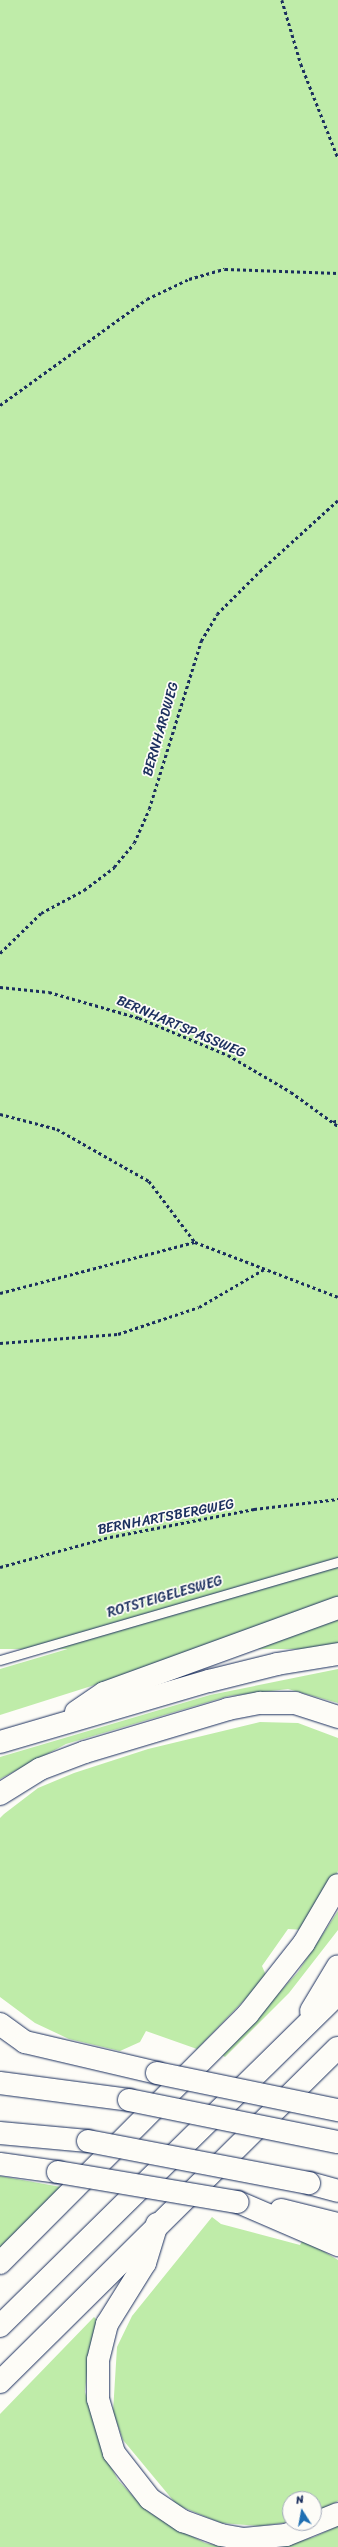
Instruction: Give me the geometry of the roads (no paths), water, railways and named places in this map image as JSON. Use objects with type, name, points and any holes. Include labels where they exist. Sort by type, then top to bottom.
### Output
[{"type":"highway","points":[[56,1725],[104,1693],[338,1608]]},
{"type":"highway","points":[[0,1742],[209,1681],[277,1664],[338,1654]]},
{"type":"highway","points":[[0,1794],[40,1769],[85,1752],[228,1709],[260,1703],[295,1703],[338,1716]]},
{"type":"highway","points":[[0,2263],[248,2014],[304,1943],[338,1885]]},
{"type":"highway","points":[[303,2027],[338,1966]]},
{"type":"highway","points":[[0,2326],[338,1994]]},
{"type":"highway","points":[[0,2024],[25,2042],[157,2073],[338,2110]]},
{"type":"highway","points":[[0,2382],[157,2224],[338,2048]]},
{"type":"highway","points":[[0,2083],[129,2100],[338,2142]]},
{"type":"highway","points":[[0,2133],[88,2141],[309,2183],[338,2191]]},
{"type":"highway","points":[[0,2164],[58,2172],[238,2202],[287,2218],[338,2245]]},
{"type":"highway","points":[[287,2218],[338,2224]]},
{"type":"highway","points":[[157,2224],[145,2263],[107,2324],[98,2360],[99,2405],[114,2453],[155,2502],[183,2521],[221,2535],[244,2538],[286,2535],[338,2514]]},
{"type":"lane","name":"ROTSTEIGELESWEG","points":[[0,1660],[338,1562]]}]
